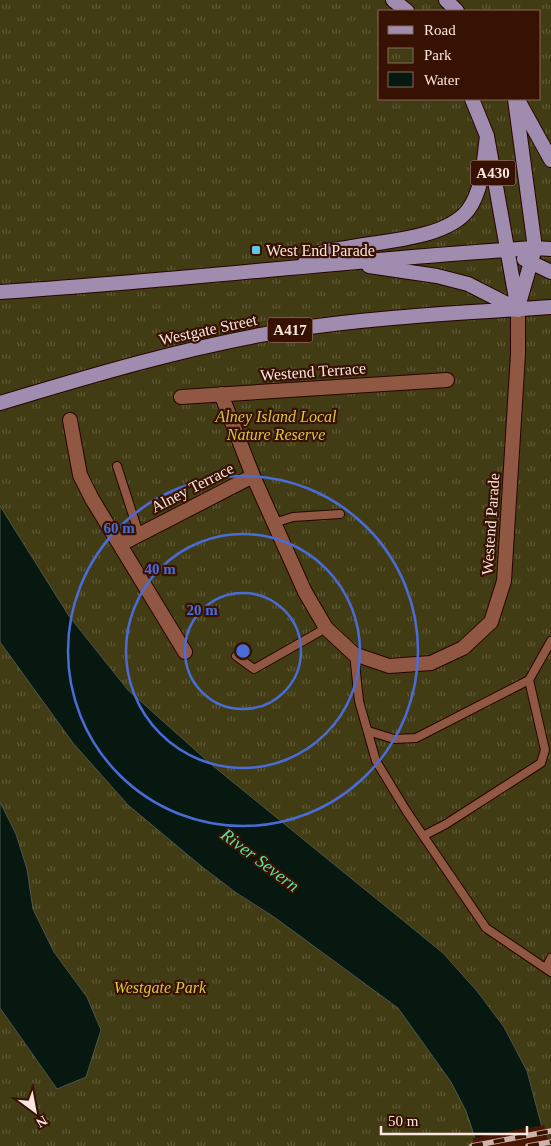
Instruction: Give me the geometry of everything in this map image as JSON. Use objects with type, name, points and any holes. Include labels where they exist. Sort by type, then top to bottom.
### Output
[{"type":"main road","points":[[393,0],[406,10]]},
{"type":"main road","points":[[446,0],[456,10]]},
{"type":"main road","name":"A430","points":[[472,100],[487,136],[506,250]]},
{"type":"main road","name":"A430","points":[[516,100],[535,248],[518,310]]},
{"type":"main road","name":"A430","points":[[517,100],[551,160]]},
{"type":"main road","points":[[301,265],[321,252],[384,240],[421,236],[458,218],[468,209],[477,191],[482,173],[487,136]]},
{"type":"main road","points":[[0,292],[160,281],[339,262],[535,248],[551,249]]},
{"type":"main road","points":[[506,250],[551,272]]},
{"type":"main road","points":[[506,250],[518,310]]},
{"type":"main road","points":[[339,262],[404,270],[468,284],[518,310]]},
{"type":"main road","name":"A417","points":[[518,310],[551,307]]},
{"type":"main road","name":"Westgate Street","points":[[0,403],[68,382],[166,356],[281,332],[403,317],[518,310]]},
{"type":"street","name":"Westend Parade","points":[[221,394],[253,476],[274,523],[306,592],[326,628],[354,654],[389,666],[431,663],[463,648],[491,622],[504,581],[517,363],[518,310]]},
{"type":"street","name":"Westend Terrace","points":[[181,397],[447,380]]},
{"type":"street","points":[[70,420],[80,475],[92,499],[186,652]]},
{"type":"street","name":"Alney Terrace","points":[[121,544],[253,476]]},
{"type":"lane","points":[[117,466],[139,534]]},
{"type":"lane","points":[[274,523],[293,517],[340,514]]},
{"type":"lane","points":[[236,656],[254,669],[326,628]]},
{"type":"lane","points":[[368,731],[394,739],[416,738],[528,680],[551,641]]},
{"type":"lane","points":[[354,654],[359,701],[376,761],[423,836],[486,928],[548,970],[551,958]]},
{"type":"lane","points":[[423,836],[446,824],[541,763],[545,750],[528,680]]},
{"type":"green space","name":"Alney Island Local Nature Reserve","points":[[0,0],[551,0],[551,1146],[547,1146],[527,1071],[504,1027],[477,991],[443,953],[212,765],[128,690],[69,616],[0,506]]},
{"type":"green space","name":"Westgate Park","points":[[0,575],[440,1006],[501,1146],[0,1146]]},
{"type":"water","name":"River Severn","points":[[0,506],[69,616],[128,690],[212,765],[443,953],[477,991],[504,1027],[527,1071],[547,1146],[475,1138],[466,1111],[451,1082],[398,1008],[201,866],[128,805],[73,743],[0,642]]},
{"type":"water","points":[[0,802],[16,834],[27,869],[33,909],[54,952],[87,997],[101,1030],[86,1077],[57,1089],[0,1008]]},
{"type":"pier","points":[[544,1125],[549,1146],[474,1146],[473,1138]]},
{"type":"railway","points":[[472,1146],[551,1131]]},
{"type":"railway","points":[[528,1146],[551,1142]]},
{"type":"place","name":"West End Parade","points":[[256,250]]}]
